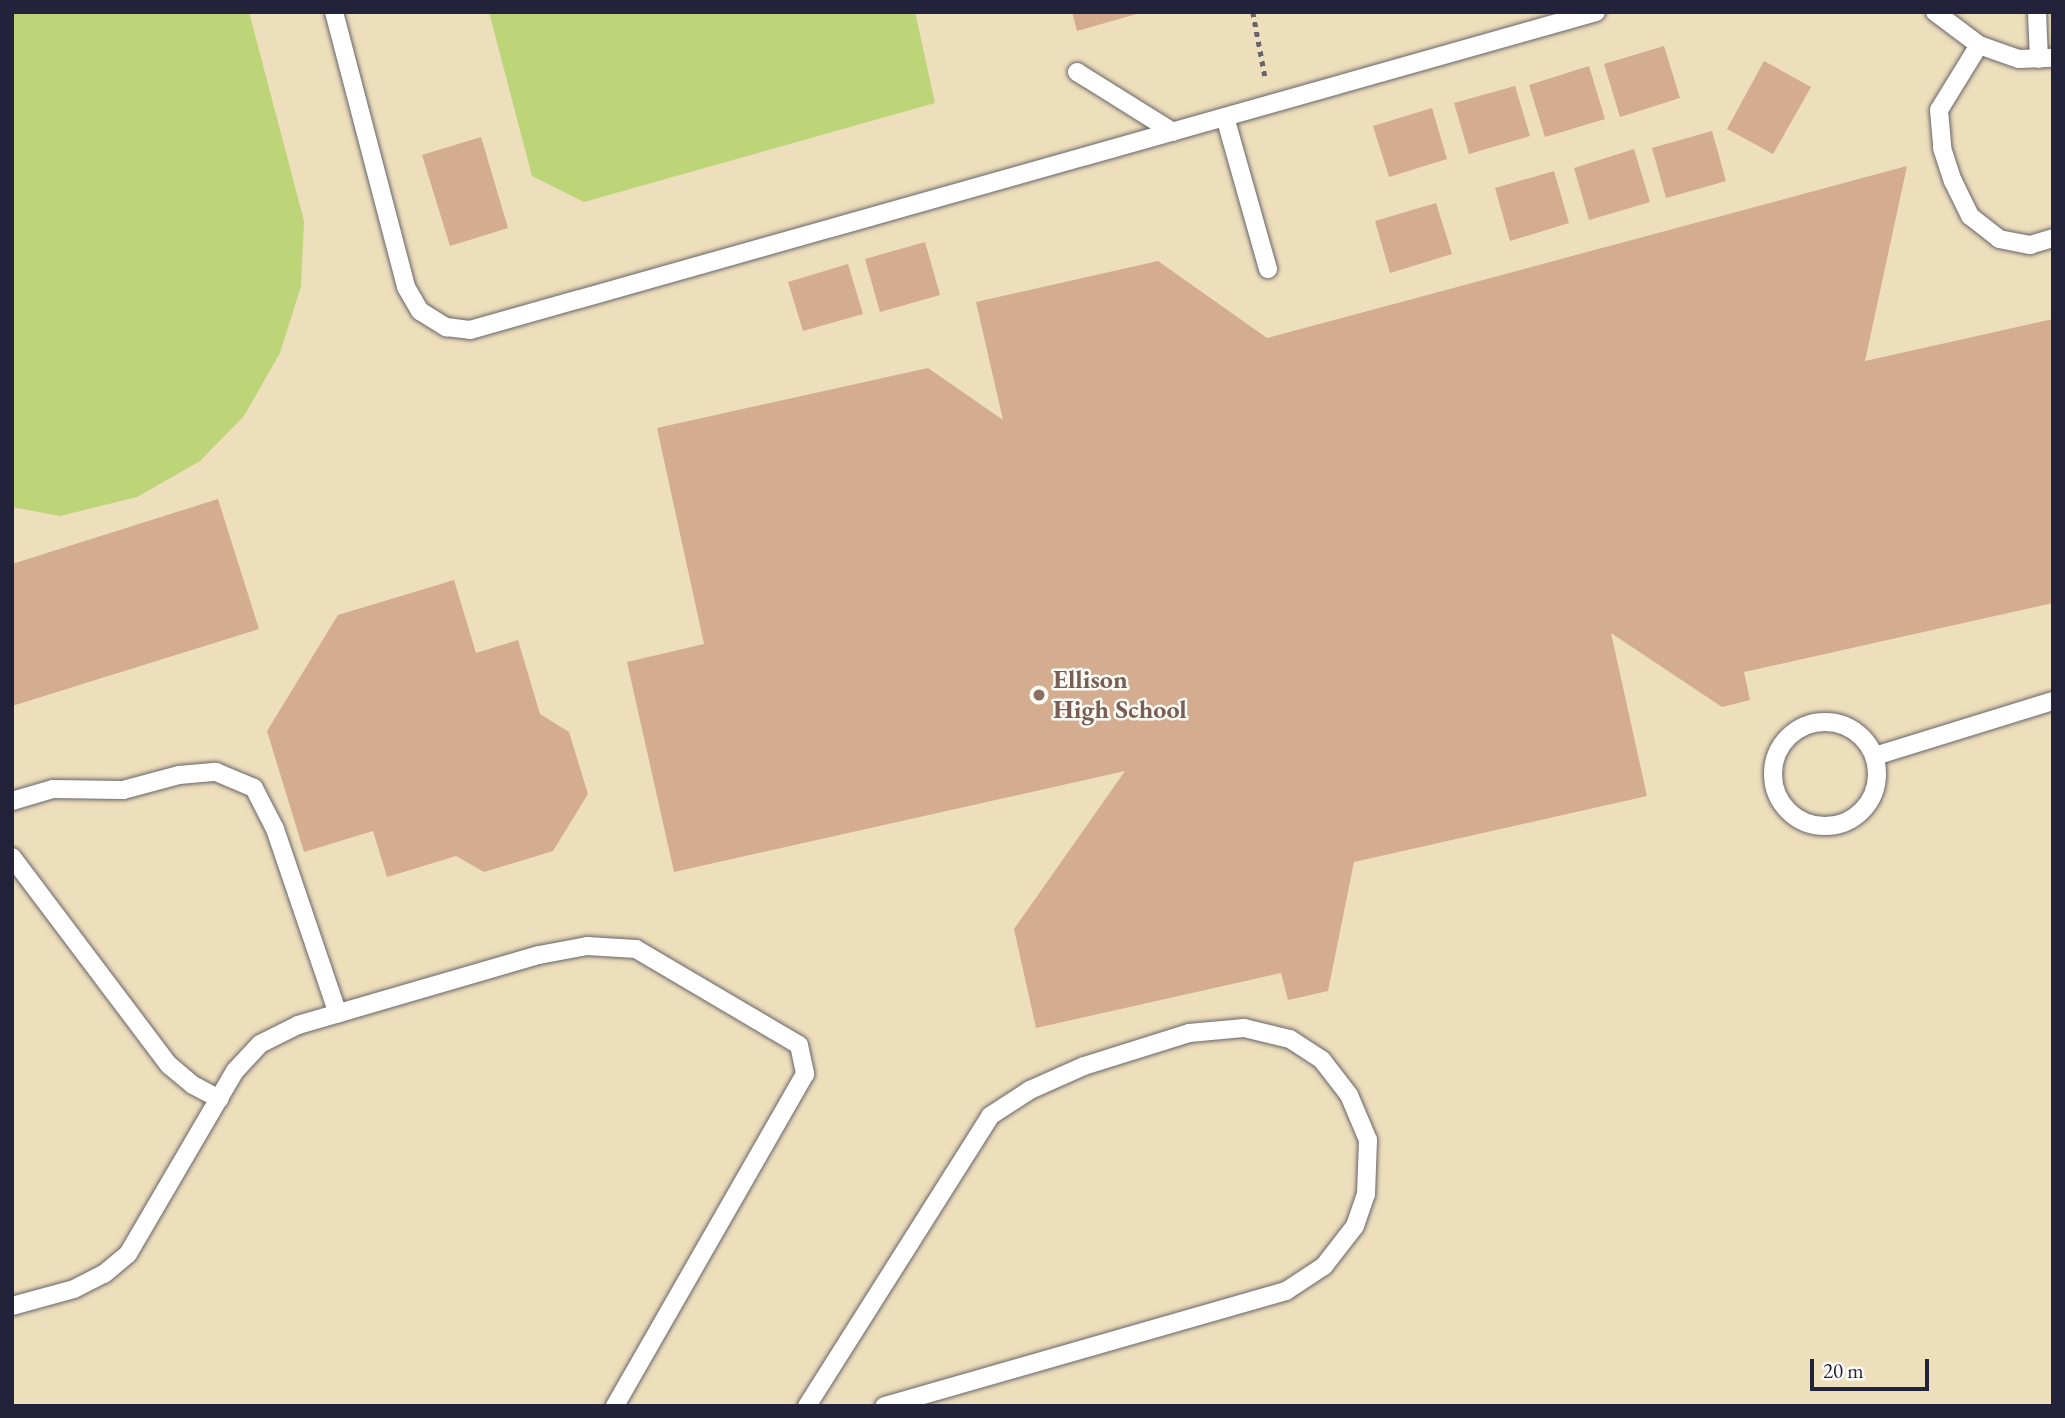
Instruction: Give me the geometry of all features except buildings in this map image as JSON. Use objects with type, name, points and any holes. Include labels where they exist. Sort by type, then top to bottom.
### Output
[{"type":"lane","points":[[334,12],[406,286],[420,311],[446,327],[470,330],[1596,12]]},
{"type":"lane","points":[[1935,12],[1979,46],[2019,59],[2046,58],[2037,12]]},
{"type":"lane","points":[[1979,46],[1939,110],[1942,148],[1953,181],[1970,216],[1999,239],[2030,245],[2053,239]]},
{"type":"lane","points":[[1077,72],[1173,132]]},
{"type":"lane","points":[[1225,117],[1268,269]]},
{"type":"lane","points":[[1875,756],[2053,701]]},
{"type":"lane","points":[[1824,722],[1851,728],[1875,756],[1878,777],[1872,799],[1858,816],[1838,825],[1815,826],[1795,817],[1780,803],[1773,783],[1774,762],[1782,743],[1798,729],[1824,722]]},
{"type":"lane","points":[[12,801],[53,789],[123,790],[179,775],[216,772],[254,788],[275,829],[338,1014]]},
{"type":"lane","points":[[12,857],[169,1065],[193,1085],[219,1099]]},
{"type":"lane","points":[[12,1306],[74,1289],[104,1274],[128,1254],[235,1071],[260,1044],[298,1025],[539,955],[587,946],[636,949],[799,1045],[806,1074],[615,1406]]},
{"type":"lane","points":[[810,1405],[990,1116],[1030,1090],[1084,1066],[1189,1033],[1244,1028],[1290,1039],[1322,1060],[1349,1095],[1368,1140],[1366,1194],[1355,1226],[1324,1266],[1286,1291],[884,1406]]},
{"type":"path","points":[[1253,12],[1270,105]]},
{"type":"green space","points":[[12,12],[249,12],[304,221],[301,286],[280,353],[244,416],[200,461],[137,497],[60,516],[12,507]]},
{"type":"green space","points":[[489,12],[915,12],[935,103],[584,202],[532,176]]},
{"type":"place","name":"Ellison High School","points":[[1039,695]]}]
